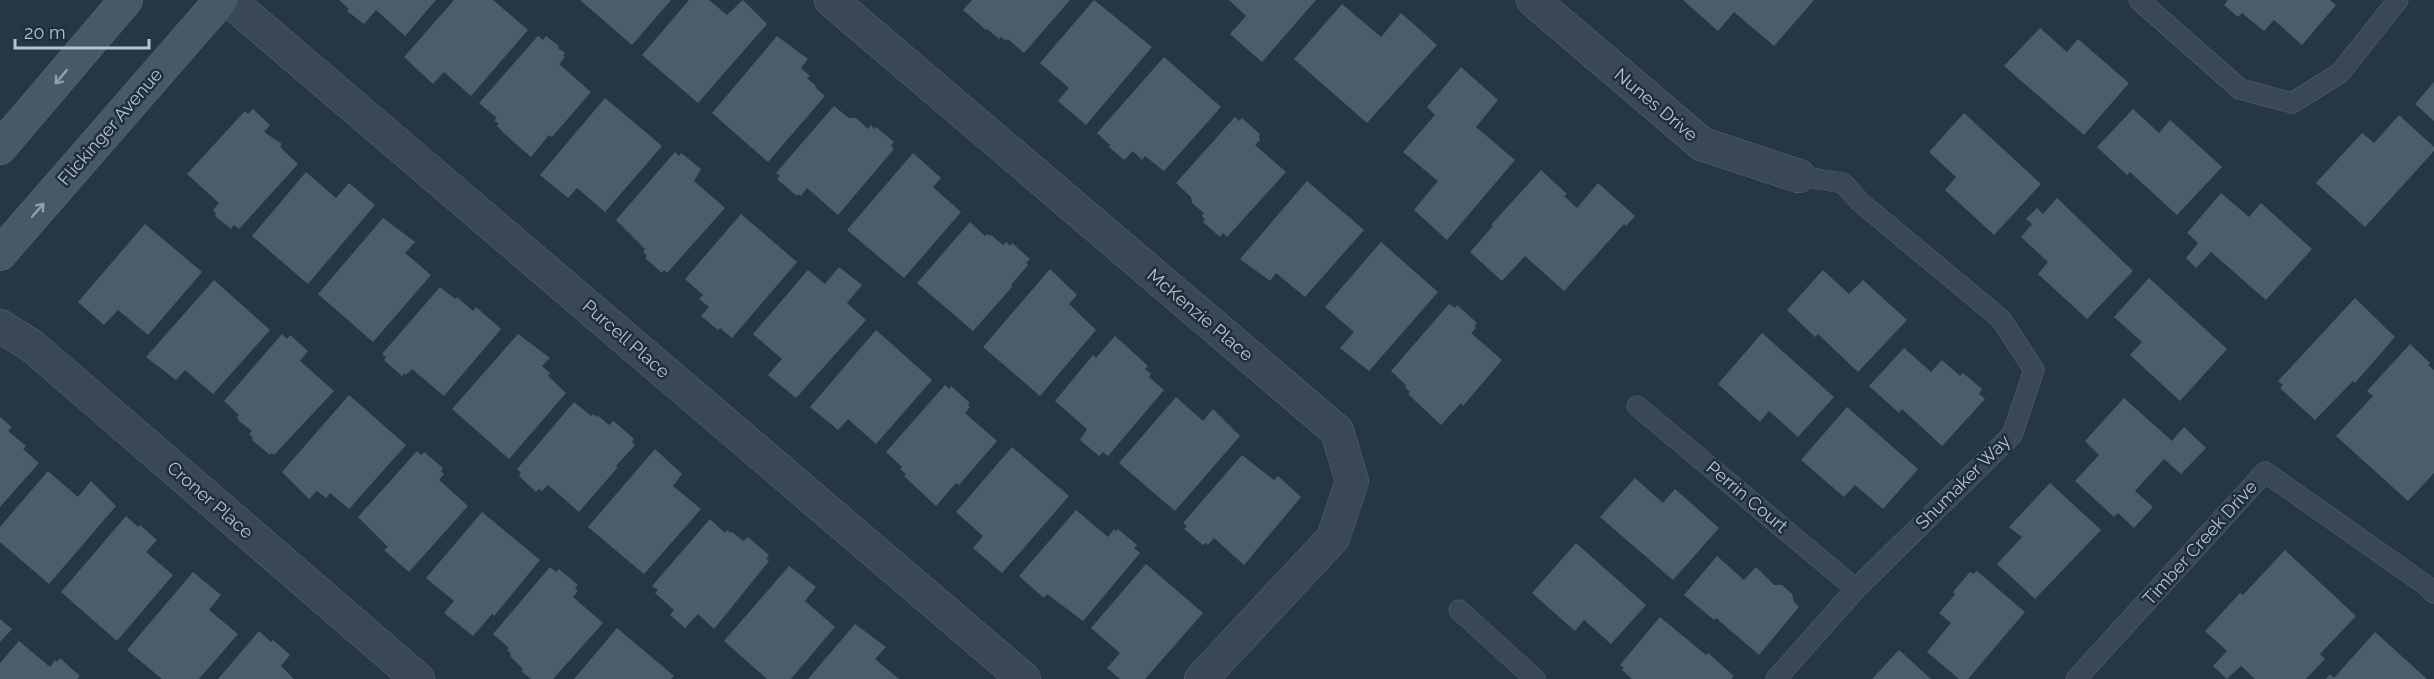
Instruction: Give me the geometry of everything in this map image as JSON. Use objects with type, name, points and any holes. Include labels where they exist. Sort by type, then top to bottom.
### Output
[{"type":"main road","points":[[0,148],[126,0]]},
{"type":"main road","name":"Flickinger Avenue","points":[[0,254],[221,0]]},
{"type":"street","name":"Purcell Place","points":[[229,0],[1024,679]]},
{"type":"street","name":"McKenzie Place","points":[[831,0],[1337,431],[1352,482],[1333,538],[1201,679]]},
{"type":"street","name":"Nunes Drive","points":[[1533,0],[1701,144],[1799,176]]},
{"type":"street","name":"Croner Place","points":[[0,326],[32,346],[418,679]]},
{"type":"lane","points":[[2139,0],[2240,89],[2292,103],[2340,73],[2398,0]]},
{"type":"lane","name":"Shumaker Way","points":[[1776,679],[1856,589],[2012,435],[2034,370],[2001,319],[1860,202],[1843,183],[1799,176]]},
{"type":"lane","name":"Perrin Court","points":[[1638,406],[1856,589]]},
{"type":"lane","name":"Timber Creek Drive","points":[[2076,679],[2265,472],[2432,585]]},
{"type":"lane","points":[[1459,610],[1535,679]]},
{"type":"building","points":[[339,0],[436,0],[405,36],[376,10],[364,24],[347,11],[349,9]]},
{"type":"building","points":[[454,0],[493,0],[528,30],[471,96],[444,72],[433,84],[404,57]]},
{"type":"building","points":[[580,0],[671,0],[632,45]]},
{"type":"building","points":[[689,0],[709,0],[727,15],[743,0],[767,24],[698,103],[642,55]]},
{"type":"building","points":[[972,0],[1070,0],[1024,53],[1008,39],[1006,41],[1001,37],[999,39],[986,30],[963,10]]},
{"type":"building","points":[[1094,0],[1152,47],[1086,125],[1058,101],[1069,88],[1040,63]]},
{"type":"building","points":[[1229,0],[1316,0],[1262,62],[1230,34],[1246,16]]},
{"type":"building","points":[[1683,0],[1814,0],[1774,46],[1734,12],[1718,31]]},
{"type":"building","points":[[2228,0],[2330,0],[2336,5],[2302,45],[2274,20],[2264,31],[2242,13],[2238,17],[2224,5]]},
{"type":"building","points":[[1342,4],[1381,37],[1401,13],[1437,45],[1367,123],[1294,59]]},
{"type":"building","points":[[2040,28],[2067,52],[2078,39],[2129,83],[2084,135],[2004,66]]},
{"type":"building","points":[[538,36],[543,40],[546,36],[559,46],[558,48],[565,53],[563,56],[565,57],[559,64],[591,92],[552,137],[549,135],[531,157],[497,126],[499,124],[494,120],[497,118],[479,103]]},
{"type":"building","points":[[777,36],[808,59],[801,68],[810,76],[807,78],[825,96],[768,162],[712,113]]},
{"type":"building","points":[[1164,57],[1221,107],[1164,171],[1145,156],[1142,160],[1133,151],[1124,160],[1097,133]]},
{"type":"building","points":[[1461,67],[1498,100],[1476,127],[1515,160],[1447,240],[1414,210],[1438,181],[1403,152],[1435,115],[1427,107]]},
{"type":"building","points":[[2434,82],[2434,121],[2415,104]]},
{"type":"building","points":[[605,98],[662,146],[605,212],[577,188],[568,198],[540,175]]},
{"type":"building","points":[[834,106],[849,118],[856,118],[868,129],[871,125],[874,129],[876,127],[894,142],[891,145],[894,149],[838,215],[807,188],[801,196],[798,194],[797,196],[777,179],[780,176],[776,173]]},
{"type":"building","points":[[253,109],[270,125],[264,132],[282,144],[280,146],[283,150],[298,164],[239,229],[234,225],[231,229],[215,216],[213,210],[219,203],[187,174],[245,111],[248,114]]},
{"type":"building","points":[[2133,109],[2159,133],[2170,120],[2222,167],[2177,215],[2130,172],[2127,175],[2097,147]]},
{"type":"building","points":[[1964,113],[2041,184],[1994,235],[1945,190],[1956,177],[1929,152]]},
{"type":"building","points":[[2399,115],[2434,147],[2434,151],[2365,227],[2316,183],[2362,133],[2374,143]]},
{"type":"building","points":[[1235,117],[1239,121],[1242,118],[1260,134],[1260,140],[1255,145],[1286,172],[1227,237],[1223,233],[1220,237],[1203,222],[1204,213],[1192,203],[1191,197],[1176,183]]},
{"type":"building","points":[[675,152],[679,156],[681,153],[701,169],[694,181],[725,208],[667,273],[664,270],[662,273],[645,258],[647,256],[643,252],[645,249],[616,220]]},
{"type":"building","points":[[913,153],[941,178],[933,187],[961,212],[904,278],[847,230]]},
{"type":"building","points":[[1541,170],[1567,194],[1564,196],[1577,208],[1598,183],[1635,216],[1626,226],[1624,224],[1564,291],[1525,256],[1502,281],[1470,252]]},
{"type":"building","points":[[306,172],[336,198],[349,183],[375,205],[308,284],[252,236]]},
{"type":"building","points":[[1307,181],[1364,230],[1305,297],[1276,273],[1270,281],[1240,259]]},
{"type":"building","points":[[2221,193],[2249,217],[2261,203],[2312,249],[2266,300],[2211,252],[2196,268],[2186,258],[2198,243],[2187,233]]},
{"type":"building","points":[[2057,198],[2133,271],[2087,319],[2038,274],[2048,262],[2021,237],[2032,224],[2026,219],[2037,208],[2043,214]]},
{"type":"building","points":[[741,214],[797,262],[732,338],[701,316],[709,307],[699,299],[703,295],[685,279]]},
{"type":"building","points":[[383,218],[415,242],[405,253],[431,275],[373,342],[318,294]]},
{"type":"building","points":[[970,222],[985,236],[991,235],[1003,245],[1007,242],[1010,246],[1012,243],[1030,259],[1026,263],[1028,265],[1011,285],[1012,287],[973,331],[917,283]]},
{"type":"building","points":[[145,224],[202,272],[148,335],[118,310],[104,325],[78,302]]},
{"type":"building","points":[[1381,242],[1438,292],[1369,371],[1340,348],[1354,332],[1325,307]]},
{"type":"building","points":[[839,267],[862,285],[847,303],[866,320],[796,398],[768,375],[782,359],[753,334],[808,270],[825,284]]},
{"type":"building","points":[[1050,269],[1077,295],[1069,304],[1096,330],[1040,396],[983,347]]},
{"type":"building","points":[[1823,270],[1849,294],[1863,280],[1907,320],[1858,372],[1818,334],[1815,337],[1787,310]]},
{"type":"building","points":[[2149,278],[2227,349],[2180,401],[2130,355],[2142,342],[2114,317]]},
{"type":"building","points":[[214,280],[270,330],[213,394],[185,370],[176,380],[146,357]]},
{"type":"building","points":[[440,287],[455,299],[457,297],[473,311],[476,307],[501,329],[444,396],[412,369],[402,376],[384,360],[386,357],[382,354]]},
{"type":"building","points":[[2355,298],[2395,337],[2355,383],[2353,381],[2315,420],[2280,388],[2283,385],[2278,381]]},
{"type":"building","points":[[1449,304],[1455,308],[1457,305],[1477,323],[1471,333],[1502,360],[1463,406],[1461,403],[1441,425],[1408,394],[1410,392],[1405,387],[1406,385],[1391,371]]},
{"type":"building","points":[[876,330],[932,380],[876,444],[848,419],[838,430],[810,407]]},
{"type":"building","points":[[1762,333],[1834,397],[1798,437],[1769,411],[1760,422],[1718,384]]},
{"type":"building","points":[[282,334],[287,339],[290,335],[308,351],[300,361],[334,391],[274,455],[271,453],[270,455],[252,440],[249,434],[252,431],[239,421],[237,417],[239,415],[224,401]]},
{"type":"building","points":[[518,334],[550,358],[542,366],[550,373],[548,376],[566,393],[509,459],[452,409]]},
{"type":"building","points":[[1115,336],[1148,366],[1145,369],[1151,374],[1149,377],[1164,390],[1108,456],[1103,452],[1099,456],[1080,440],[1087,429],[1055,401],[1093,355],[1096,358]]},
{"type":"building","points":[[2410,344],[2430,363],[2428,365],[2434,370],[2434,473],[2408,501],[2336,436],[2373,396],[2367,391]]},
{"type":"building","points":[[1904,348],[1931,372],[1942,360],[1960,376],[1963,373],[1982,389],[1979,394],[1985,399],[1942,446],[1902,409],[1899,413],[1869,386]]},
{"type":"building","points":[[945,385],[949,389],[951,386],[970,403],[965,413],[997,441],[959,485],[956,483],[936,506],[904,476],[906,474],[900,469],[902,467],[886,452]]},
{"type":"building","points":[[349,395],[406,445],[349,509],[330,493],[326,498],[317,491],[309,499],[282,472]]},
{"type":"building","points":[[1176,397],[1203,421],[1213,409],[1240,436],[1175,511],[1119,463]]},
{"type":"building","points":[[2124,398],[2172,441],[2184,427],[2206,448],[2181,474],[2164,459],[2135,491],[2153,507],[2134,528],[2118,513],[2114,517],[2075,481],[2099,455],[2085,441]]},
{"type":"building","points":[[574,402],[591,416],[593,414],[596,417],[597,415],[609,425],[613,421],[616,423],[634,439],[632,442],[635,445],[579,512],[548,485],[542,491],[539,489],[536,492],[519,476],[521,473],[517,469]]},
{"type":"building","points":[[1847,407],[1918,469],[1883,509],[1855,485],[1844,497],[1801,460]]},
{"type":"building","points":[[0,417],[12,427],[8,431],[26,446],[23,449],[39,463],[0,507]]},
{"type":"building","points":[[1012,447],[1069,496],[1002,573],[973,548],[983,536],[956,512]]},
{"type":"building","points":[[655,449],[682,474],[673,486],[701,509],[644,574],[588,527]]},
{"type":"building","points":[[417,451],[421,455],[424,452],[443,468],[441,471],[444,474],[439,480],[468,506],[409,572],[384,550],[388,547],[358,517]]},
{"type":"building","points":[[1242,455],[1274,480],[1278,476],[1301,497],[1244,565],[1214,538],[1208,545],[1206,543],[1203,545],[1184,529],[1187,526],[1183,523]]},
{"type":"building","points":[[48,471],[78,497],[91,481],[116,506],[49,584],[0,542],[0,527]]},
{"type":"building","points":[[1635,478],[1663,503],[1675,489],[1719,528],[1673,580],[1600,517]]},
{"type":"building","points":[[2050,483],[2101,530],[2035,599],[1997,564],[2022,537],[2009,527]]},
{"type":"building","points":[[1076,510],[1108,537],[1114,529],[1116,531],[1118,529],[1137,545],[1134,548],[1140,553],[1083,621],[1047,594],[1044,598],[1019,576]]},
{"type":"building","points":[[482,512],[540,560],[494,616],[492,614],[473,636],[444,613],[454,601],[426,578]]},
{"type":"building","points":[[126,516],[157,540],[146,552],[173,575],[117,641],[61,592]]},
{"type":"building","points":[[710,519],[725,533],[727,530],[732,532],[743,541],[748,537],[769,555],[766,559],[769,561],[714,629],[698,614],[685,628],[670,615],[674,610],[655,593],[658,590],[652,586]]},
{"type":"building","points":[[1576,543],[1646,605],[1611,644],[1584,620],[1575,631],[1532,593]]},
{"type":"building","points":[[2285,550],[2356,616],[2320,654],[2325,659],[2306,679],[2255,679],[2241,666],[2227,679],[2213,666],[2227,651],[2205,631],[2240,593],[2243,595]]},
{"type":"building","points":[[1717,556],[1744,580],[1756,567],[1774,585],[1782,585],[1792,594],[1794,602],[1799,607],[1759,655],[1716,618],[1714,620],[1684,595]]},
{"type":"building","points":[[1146,564],[1203,613],[1145,679],[1120,679],[1107,668],[1120,653],[1091,628]]},
{"type":"building","points":[[789,566],[816,587],[805,601],[835,627],[791,679],[767,679],[724,641]]},
{"type":"building","points":[[550,567],[556,572],[559,569],[578,585],[575,588],[578,591],[573,597],[603,623],[553,679],[531,679],[521,671],[523,669],[510,656],[507,650],[509,648],[493,634]]},
{"type":"building","points":[[1977,571],[2025,612],[1968,679],[1959,679],[1927,652],[1951,623],[1939,613],[1970,572],[1973,574]]},
{"type":"building","points":[[193,572],[221,595],[209,610],[238,634],[199,679],[162,679],[127,650]]},
{"type":"building","points":[[1660,617],[1734,676],[1731,679],[1632,679],[1620,665]]},
{"type":"building","points":[[0,619],[12,629],[0,642]]},
{"type":"building","points":[[855,624],[886,647],[875,659],[899,679],[808,679]]},
{"type":"building","points":[[617,628],[674,676],[671,679],[574,679]]},
{"type":"building","points":[[259,631],[290,655],[281,666],[294,679],[218,679]]},
{"type":"building","points":[[2375,632],[2427,679],[2326,679],[2330,674],[2334,678]]},
{"type":"building","points":[[19,641],[50,667],[55,660],[57,662],[60,658],[80,676],[77,679],[0,679],[0,663]]},
{"type":"building","points":[[1899,650],[1931,679],[1872,679]]}]
